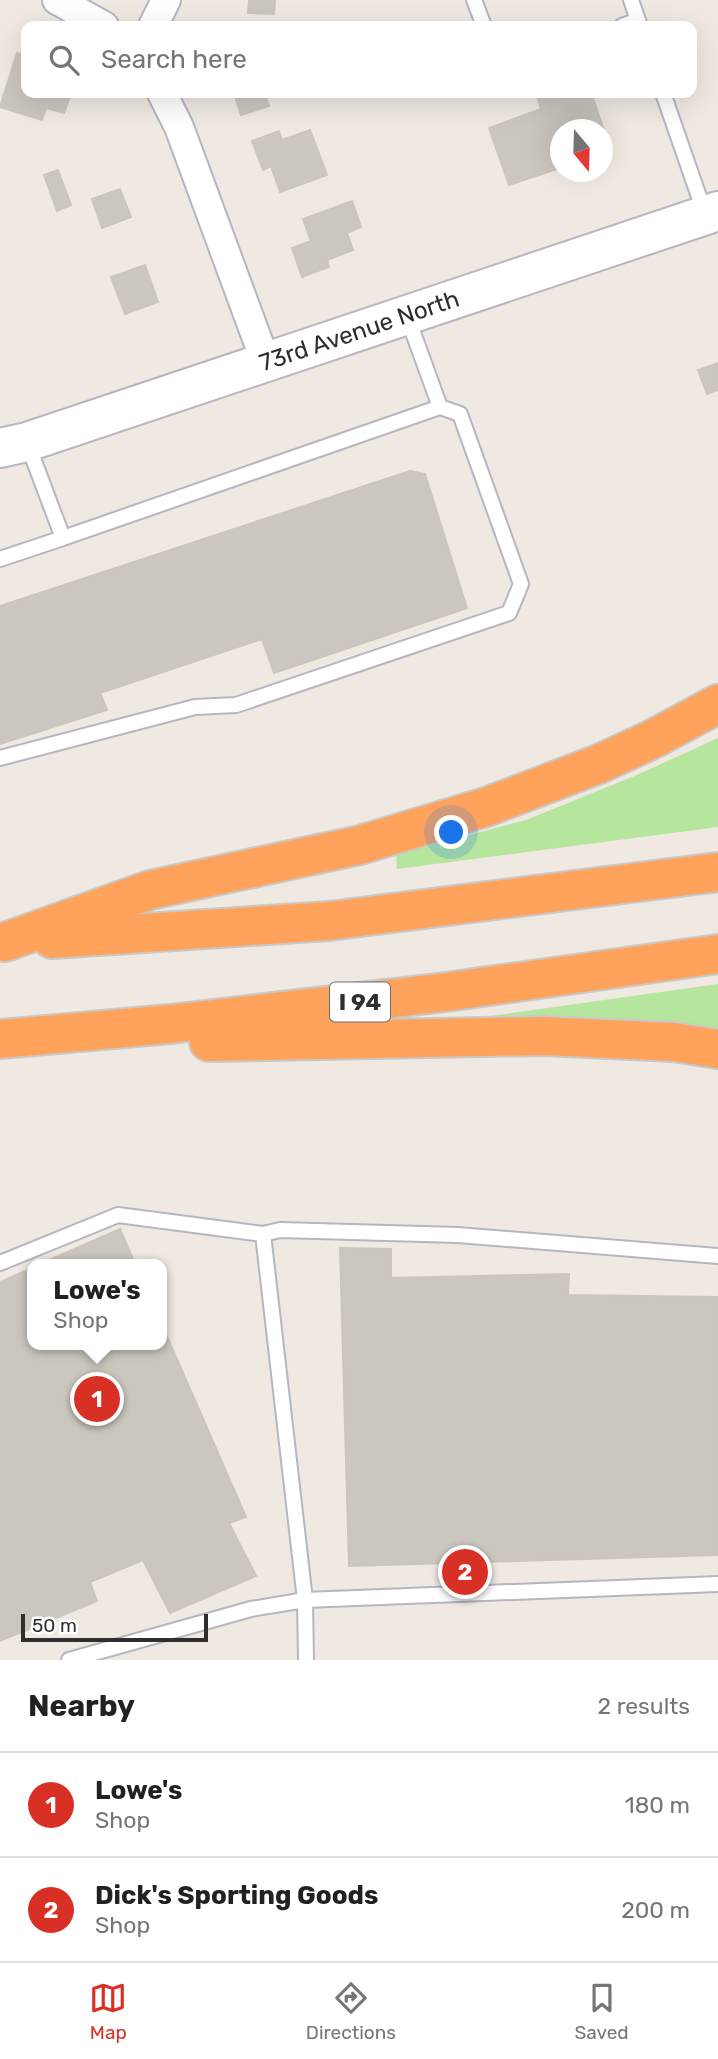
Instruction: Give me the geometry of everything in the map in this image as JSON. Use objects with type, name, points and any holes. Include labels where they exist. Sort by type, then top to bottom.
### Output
[{"type":"highway","points":[[3,942],[150,890],[360,845],[486,807],[598,764],[653,739],[718,704]]},
{"type":"highway","points":[[3,942],[329,921],[718,872]]},
{"type":"highway","name":"I 94","points":[[0,1039],[170,1024],[446,992],[718,954]]},
{"type":"highway","points":[[0,1046],[493,1035],[674,1042],[718,1049]]},
{"type":"street","points":[[57,0],[95,21]]},
{"type":"street","points":[[156,21],[166,0]]},
{"type":"street","points":[[164,98],[179,127],[266,363]]},
{"type":"street","name":"73rd Avenue North","points":[[13,445],[712,213]]},
{"type":"lane","points":[[474,0],[482,21]]},
{"type":"lane","points":[[631,0],[638,21]]},
{"type":"lane","points":[[665,98],[712,213]]},
{"type":"lane","points":[[407,315],[440,407]]},
{"type":"lane","points":[[0,559],[440,407],[460,414],[522,584],[509,613],[236,705],[195,707],[0,758]]},
{"type":"lane","points":[[13,445],[63,538]]},
{"type":"lane","points":[[0,1263],[118,1215],[264,1234],[280,1230],[458,1235],[718,1256]]},
{"type":"lane","points":[[264,1234],[305,1600],[306,1660]]},
{"type":"lane","points":[[69,1660],[251,1609],[305,1600],[718,1584]]},
{"type":"green space","points":[[718,738],[718,827],[397,869],[396,854],[526,820],[637,775]]},
{"type":"green space","points":[[718,984],[718,1041],[491,1027],[490,1016]]},
{"type":"building","points":[[249,0],[275,0],[274,14],[248,13]]},
{"type":"building","points":[[17,53],[21,54],[21,98],[69,98],[64,113],[46,108],[42,120],[0,107]]},
{"type":"building","points":[[236,98],[266,98],[269,106],[241,115]]},
{"type":"building","points":[[538,98],[593,98],[600,119],[550,119],[550,171],[509,185],[489,128],[541,109]]},
{"type":"building","points":[[310,130],[327,175],[280,192],[271,166],[263,170],[252,141],[279,131],[282,140]]},
{"type":"building","points":[[58,170],[71,205],[57,211],[44,175]]},
{"type":"building","points":[[120,189],[131,217],[102,228],[92,199]]},
{"type":"building","points":[[352,201],[361,227],[347,233],[353,250],[327,260],[329,267],[302,277],[292,248],[311,241],[303,219]]},
{"type":"building","points":[[145,265],[158,302],[125,314],[111,277]]},
{"type":"building","points":[[718,363],[718,390],[707,394],[698,370]]},
{"type":"building","points":[[410,471],[425,474],[467,608],[274,673],[262,639],[100,693],[107,710],[0,744],[0,606]]},
{"type":"building","points":[[120,1229],[133,1259],[51,1259]]},
{"type":"building","points":[[340,1248],[391,1249],[391,1278],[569,1274],[568,1295],[718,1297],[718,1555],[349,1566]]},
{"type":"building","points":[[27,1270],[27,1350],[167,1350],[167,1336],[246,1517],[229,1523],[256,1576],[170,1613],[143,1560],[90,1582],[97,1601],[0,1641],[0,1282]]},
{"type":"place","name":"Lowe's","points":[[97,1399]]},
{"type":"place","name":"Dick's Sporting Goods","points":[[465,1572]]}]
